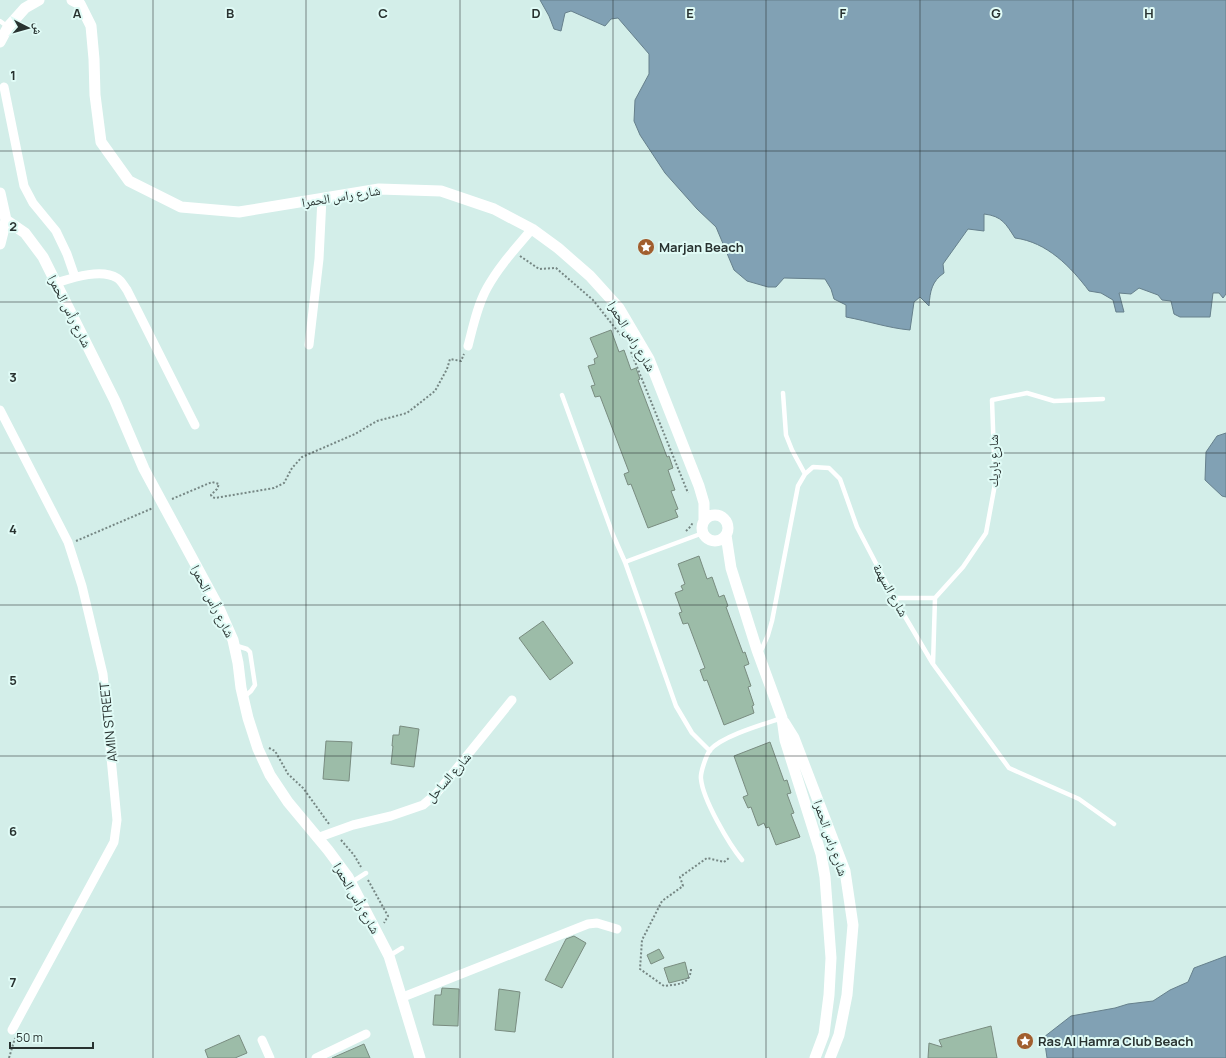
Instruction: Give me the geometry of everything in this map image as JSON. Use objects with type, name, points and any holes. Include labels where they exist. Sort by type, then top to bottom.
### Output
[{"type":"street","points":[[0,42],[4,24],[25,8],[39,0]]},
{"type":"street","name":"شارع راس الحمرا","points":[[72,0],[80,4],[91,26],[95,95],[101,142],[129,181],[181,207],[239,212],[379,189],[441,191],[494,210],[532,229],[558,248],[590,276],[619,308],[650,359],[699,486],[704,503],[699,520]]},
{"type":"street","points":[[4,87],[24,186],[33,203],[56,231],[68,254],[75,277]]},
{"type":"street","points":[[0,193],[6,220],[0,244]]},
{"type":"street","points":[[308,345],[319,259],[322,198]]},
{"type":"street","name":"شارع رأس الحمرا","points":[[6,220],[25,233],[43,258],[116,401],[144,469],[218,606],[234,645],[243,697],[258,749],[270,775],[288,802],[328,850],[350,883],[390,956],[420,1058]]},
{"type":"street","points":[[468,346],[480,305],[487,288],[513,251],[532,229]]},
{"type":"street","points":[[56,283],[88,274],[102,274],[116,278],[127,290],[196,425]]},
{"type":"street","name":"AMIN STREET","points":[[0,410],[68,542],[82,586],[103,674],[117,820],[114,842],[12,1030]]},
{"type":"street","name":"شارع راس الحمرا","points":[[699,486],[720,515]]},
{"type":"street","points":[[711,515],[720,515],[727,522],[728,526],[726,535],[713,541],[705,537],[702,524],[699,520],[711,515]]},
{"type":"street","name":"شارع راس الحمرا","points":[[726,535],[731,568],[758,652],[782,718],[794,738],[845,871],[853,925],[848,995],[839,1035],[830,1058]]},
{"type":"street","name":"شارع راس الحمرا","points":[[713,541],[721,549],[731,568]]},
{"type":"street","name":"شارع الساحل","points":[[317,838],[353,825],[391,816],[423,805],[430,800],[512,700]]},
{"type":"street","name":"شارع راس الحمرا","points":[[782,718],[785,740],[821,854],[826,877],[831,958],[830,988],[824,1034],[815,1058]]},
{"type":"street","points":[[403,997],[588,924],[597,924],[617,929]]},
{"type":"street","points":[[316,1058],[366,1034]]},
{"type":"street","points":[[262,1040],[270,1058]]},
{"type":"lane","points":[[758,652],[767,637],[772,621],[798,486],[805,474],[786,435],[783,393]]},
{"type":"lane","name":"شارع باريك","points":[[935,598],[963,567],[986,533],[995,484],[992,400],[1027,393],[1054,401],[1103,399]]},
{"type":"lane","points":[[562,395],[613,535],[625,562],[676,706],[692,733],[710,751]]},
{"type":"lane","name":"شارع السهمة","points":[[805,474],[813,467],[829,468],[840,479],[857,527],[894,598],[932,664],[1009,768],[1079,799],[1114,824]]},
{"type":"lane","points":[[625,562],[703,533]]},
{"type":"lane","points":[[894,598],[935,598],[932,664]]},
{"type":"lane","points":[[742,860],[731,845],[711,807],[703,790],[700,777],[704,763],[710,751],[721,743],[741,732],[782,718]]},
{"type":"lane","points":[[350,883],[365,873]]},
{"type":"lane","points":[[390,956],[402,948]]},
{"type":"path","points":[[513,251],[539,269],[556,268],[593,300],[624,340]]},
{"type":"path","points":[[628,345],[691,499]]},
{"type":"path","points":[[77,548],[75,541],[212,482],[219,484],[217,489],[211,495],[215,498],[274,488],[284,483],[292,468],[302,458],[355,434],[377,421],[407,413],[422,403],[436,391],[447,369],[450,359],[461,360],[468,346]]},
{"type":"path","points":[[687,539],[685,532],[699,520]]},
{"type":"path","points":[[265,745],[274,751],[288,774],[303,788],[334,832],[354,855],[365,873],[388,916],[378,934]]},
{"type":"path","points":[[691,969],[690,977],[686,981],[664,986],[640,969],[642,940],[662,901],[683,886],[680,877],[707,858],[724,862],[734,853]]},
{"type":"water","points":[[540,0],[1226,0],[1226,294],[1223,298],[1219,293],[1213,293],[1210,317],[1180,317],[1174,314],[1171,301],[1162,300],[1158,295],[1139,288],[1131,294],[1119,293],[1124,312],[1116,312],[1113,300],[1101,293],[1089,291],[1066,265],[1048,250],[1027,240],[1015,238],[1003,222],[995,217],[984,214],[984,231],[968,229],[943,264],[944,273],[937,279],[932,287],[929,306],[920,297],[914,302],[910,330],[894,328],[846,317],[846,305],[834,299],[831,289],[825,279],[784,278],[776,287],[768,287],[747,281],[734,270],[716,227],[697,209],[665,173],[640,135],[634,121],[635,100],[649,74],[649,54],[618,18],[611,19],[605,26],[571,11],[565,13],[561,31],[554,29]]},
{"type":"water","points":[[1226,433],[1226,497],[1222,496],[1205,480],[1206,452],[1217,436]]},
{"type":"water","points":[[1226,956],[1226,1058],[1047,1058],[1044,1037],[1071,1016],[1115,1008],[1128,1004],[1153,1001],[1170,990],[1188,982],[1194,968]]},
{"type":"building","points":[[611,330],[619,352],[624,350],[631,370],[636,368],[640,379],[638,380],[667,457],[669,456],[673,468],[668,470],[675,490],[671,491],[678,509],[675,510],[678,517],[648,528],[631,484],[628,485],[624,474],[629,472],[600,396],[595,397],[591,386],[595,385],[588,366],[595,364],[594,359],[598,357],[590,338]]},
{"type":"building","points":[[699,556],[707,579],[712,577],[719,597],[724,595],[728,606],[726,607],[743,653],[745,652],[749,664],[744,666],[751,686],[748,687],[754,705],[752,706],[754,713],[724,725],[707,680],[704,681],[700,670],[705,668],[688,623],[683,624],[679,613],[682,612],[675,593],[683,590],[681,586],[685,584],[678,564]]},
{"type":"building","points":[[543,621],[573,663],[550,680],[519,638]]},
{"type":"building","points":[[400,726],[419,729],[414,767],[391,764],[393,735],[399,735]]},
{"type":"building","points":[[326,741],[352,742],[349,781],[323,779]]},
{"type":"building","points":[[770,742],[784,781],[787,780],[791,793],[787,794],[794,813],[791,814],[800,837],[776,845],[769,827],[766,828],[764,823],[758,826],[751,807],[748,808],[743,797],[748,795],[734,756]]},
{"type":"building","points":[[574,936],[586,943],[562,988],[545,980],[566,939]]},
{"type":"building","points":[[659,949],[664,958],[651,964],[647,955]]},
{"type":"building","points":[[685,962],[689,978],[669,983],[664,968]]},
{"type":"building","points":[[442,988],[459,989],[458,1026],[433,1025],[435,995],[441,995]]},
{"type":"building","points":[[499,989],[520,992],[515,1032],[495,1030]]},
{"type":"building","points":[[991,1026],[997,1058],[928,1058],[929,1043],[942,1047],[939,1040]]},
{"type":"building","points":[[239,1035],[247,1053],[235,1058],[208,1058],[205,1050]]},
{"type":"building","points":[[364,1044],[370,1058],[332,1058]]},
{"type":"place","name":"Marjan Beach","points":[[646,247]]},
{"type":"place","name":"Ras Al Hamra Club Beach","points":[[1025,1041]]}]
